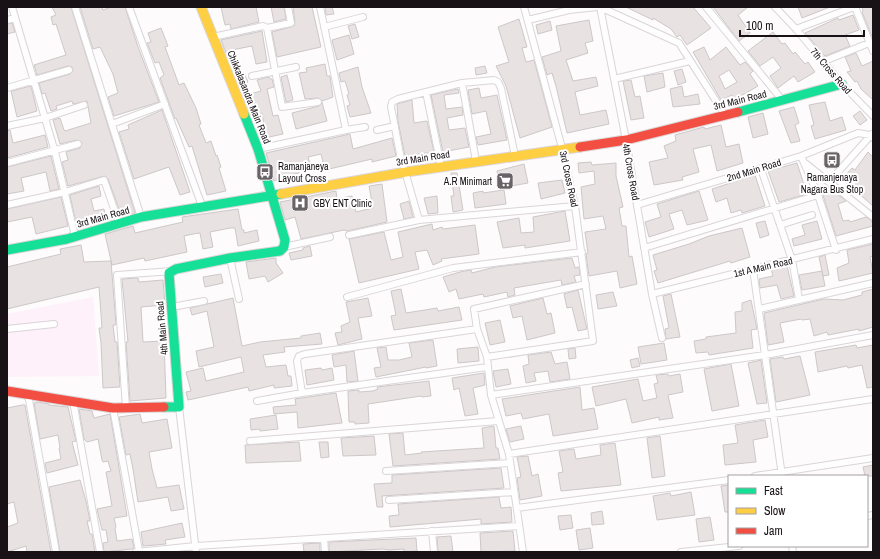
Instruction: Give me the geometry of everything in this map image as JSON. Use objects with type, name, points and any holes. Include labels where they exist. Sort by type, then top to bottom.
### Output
[{"type":"street","points":[[12,7],[55,152],[75,236]]},
{"type":"street","points":[[75,7],[141,217]]},
{"type":"street","points":[[129,7],[202,206]]},
{"type":"street","name":"Chikkalasandra Main Road","points":[[201,7],[258,149],[272,196]]},
{"type":"street","points":[[213,37],[263,26],[266,28],[291,23],[288,7]]},
{"type":"street","points":[[320,7],[346,130]]},
{"type":"street","name":"3rd Cross Road","points":[[487,357],[593,341],[575,206],[562,148],[524,7]]},
{"type":"street","points":[[528,20],[569,8],[599,7],[679,43],[725,115]]},
{"type":"street","name":"4th Cross Road","points":[[599,7],[626,140],[652,294],[662,338]]},
{"type":"street","points":[[706,7],[783,101]]},
{"type":"street","name":"7th Cross Road","points":[[775,7],[796,29],[822,62],[873,116]]},
{"type":"street","points":[[796,29],[854,7],[873,50]]},
{"type":"street","points":[[324,27],[363,17]]},
{"type":"street","points":[[7,20],[15,18]]},
{"type":"street","points":[[266,28],[283,108],[318,102]]},
{"type":"street","points":[[822,62],[869,43]]},
{"type":"street","points":[[614,79],[690,61]]},
{"type":"street","points":[[252,76],[296,67]]},
{"type":"street","points":[[7,88],[34,82],[69,70]]},
{"type":"street","points":[[419,220],[395,126],[391,107],[392,102],[398,99],[462,84],[489,80],[498,82],[515,156]]},
{"type":"street","points":[[462,84],[476,161]]},
{"type":"street","name":"3rd Main Road","points":[[7,250],[75,236],[141,217],[202,206],[272,196],[441,166],[626,140],[783,101],[842,84]]},
{"type":"street","points":[[426,92],[441,166]]},
{"type":"street","points":[[112,124],[165,104]]},
{"type":"street","points":[[7,126],[45,118],[84,105]]},
{"type":"street","points":[[377,130],[395,126]]},
{"type":"street","points":[[258,149],[365,127]]},
{"type":"street","name":"2nd Main Road","points":[[637,205],[761,169],[802,159],[858,133],[872,135]]},
{"type":"street","points":[[829,182],[872,135]]},
{"type":"street","points":[[7,163],[55,152],[78,144]]},
{"type":"street","points":[[802,159],[873,216]]},
{"type":"street","points":[[802,159],[818,195],[836,250]]},
{"type":"street","points":[[761,169],[792,260],[799,299]]},
{"type":"street","points":[[7,205],[65,192],[104,180],[119,223]]},
{"type":"street","points":[[644,248],[818,195]]},
{"type":"street","points":[[272,196],[284,240],[284,247]]},
{"type":"street","points":[[349,234],[419,220],[575,206]]},
{"type":"street","points":[[780,225],[812,215]]},
{"type":"street","points":[[126,408],[117,275],[173,271],[230,258],[280,251],[284,247],[330,238]]},
{"type":"street","name":"1st A Main Road","points":[[652,294],[836,250],[873,239]]},
{"type":"street","points":[[347,297],[453,268],[582,252]]},
{"type":"street","points":[[230,258],[239,299]]},
{"type":"street","points":[[753,269],[781,474]]},
{"type":"street","name":"4th Main Road","points":[[173,271],[168,276],[172,307],[179,407],[196,549]]},
{"type":"street","points":[[758,309],[873,282]]},
{"type":"street","points":[[523,552],[509,454],[491,395],[487,357],[477,329],[474,309],[586,284]]},
{"type":"street","points":[[172,307],[204,301]]},
{"type":"street","points":[[7,329],[54,324]]},
{"type":"street","points":[[302,393],[297,362],[299,356],[477,329]]},
{"type":"street","points":[[491,395],[765,355],[873,335]]},
{"type":"street","points":[[257,401],[487,366]]},
{"type":"street","points":[[7,391],[113,408],[179,407]]},
{"type":"street","points":[[28,394],[56,552]]},
{"type":"street","points":[[509,454],[873,399]]},
{"type":"street","points":[[73,401],[100,552]]},
{"type":"street","points":[[113,408],[137,552],[196,549],[324,538],[519,526]]},
{"type":"street","points":[[250,441],[498,421]]},
{"type":"street","points":[[768,475],[873,458]]},
{"type":"street","points":[[386,471],[510,463]]},
{"type":"street","points":[[517,508],[728,480]]},
{"type":"street","points":[[389,500],[514,492]]},
{"type":"street","points":[[432,531],[434,552]]},
{"type":"street","points":[[324,538],[325,552]]},
{"type":"street","points":[[681,552],[729,547]]},
{"type":"shaded area","points":[[93,297],[99,376],[7,377],[7,314]]},
{"type":"building","points":[[52,7],[71,7],[135,213],[122,217],[108,179],[105,176],[68,186],[62,162],[68,160],[66,152],[80,148],[82,143],[77,140],[60,144],[53,120],[60,118],[65,131],[91,123],[87,101],[73,104],[72,101],[56,106],[57,109],[51,111],[45,93],[42,94],[39,83],[70,74],[73,71],[72,67],[68,66],[37,75],[34,65],[66,55],[56,24],[53,25],[51,17],[56,15]]},
{"type":"building","points":[[80,7],[102,7],[103,10],[111,7],[125,7],[138,47],[159,102],[114,116],[108,97],[118,93],[113,74],[100,47],[93,49]]},
{"type":"building","points":[[221,7],[256,7],[259,22],[231,29],[230,24],[225,25]]},
{"type":"building","points":[[271,7],[284,7],[286,19],[274,22]]},
{"type":"building","points":[[293,7],[312,7],[321,47],[277,57],[272,32],[294,26],[295,22]]},
{"type":"building","points":[[325,7],[332,7],[334,14],[326,15]]},
{"type":"building","points":[[626,7],[693,7],[711,28],[687,45],[680,35],[677,37],[671,29],[653,18],[653,20]]},
{"type":"building","points":[[713,7],[748,7],[738,15],[750,33],[739,41]]},
{"type":"building","points":[[798,7],[830,7],[802,18]]},
{"type":"building","points":[[862,7],[873,7],[873,39],[862,12]]},
{"type":"building","points":[[853,15],[859,30],[845,35],[850,46],[825,56],[805,33],[838,18],[839,20]]},
{"type":"building","points":[[519,19],[527,47],[522,48],[526,62],[534,60],[552,127],[520,138],[506,86],[496,66],[509,62],[498,27]]},
{"type":"building","points":[[589,20],[593,41],[585,43],[588,53],[566,60],[573,81],[596,77],[598,86],[575,92],[580,115],[606,110],[609,124],[567,133],[552,73],[547,75],[542,57],[561,51],[556,26]]},
{"type":"building","points":[[550,21],[552,30],[538,34],[536,25]]},
{"type":"building","points":[[12,23],[15,32],[7,34],[7,24]]},
{"type":"building","points":[[355,24],[359,37],[352,39],[348,26]]},
{"type":"building","points":[[161,28],[168,46],[165,47],[179,85],[184,83],[196,108],[201,124],[199,125],[206,143],[211,141],[216,156],[217,155],[221,167],[219,168],[226,191],[207,195],[192,146],[189,147],[176,118],[175,119],[160,78],[164,75],[159,62],[155,63],[147,43],[151,42],[148,33]]},
{"type":"building","points":[[262,31],[267,62],[256,64],[252,46],[232,50],[243,76],[245,75],[248,82],[239,86],[221,40]]},
{"type":"building","points":[[773,32],[782,44],[785,43],[793,54],[795,52],[805,64],[808,62],[815,72],[798,82],[794,76],[778,88],[770,76],[781,68],[773,57],[760,66],[748,51]]},
{"type":"building","points":[[349,35],[354,54],[337,60],[332,40]]},
{"type":"building","points":[[704,47],[710,60],[726,47],[740,65],[745,62],[753,71],[750,74],[758,86],[734,100],[732,95],[721,100],[693,52]],"holes":[[[729,70],[737,82],[725,89],[719,76]]]},
{"type":"building","points":[[856,53],[862,66],[873,61],[873,100],[861,89],[857,81],[855,82],[847,72],[851,71],[845,57]]},
{"type":"building","points":[[325,64],[327,76],[330,76],[333,97],[322,101],[318,98],[305,99],[299,73],[307,72],[306,68]]},
{"type":"building","points":[[485,66],[487,73],[476,75],[475,68]]},
{"type":"building","points":[[358,67],[362,87],[371,113],[350,117],[347,106],[350,105],[347,95],[349,94],[345,81],[341,82],[339,73]]},
{"type":"building","points":[[682,69],[686,82],[678,85],[674,71]]},
{"type":"building","points":[[663,73],[665,87],[647,92],[644,76]]},
{"type":"building","points":[[287,75],[293,100],[286,102],[281,77]]},
{"type":"building","points":[[269,77],[272,79],[274,87],[267,89],[273,116],[278,115],[283,134],[260,139],[256,129],[264,126],[262,113],[251,116],[243,96],[261,91],[257,80]]},
{"type":"building","points":[[631,80],[635,97],[640,96],[644,118],[631,120],[623,81]]},
{"type":"building","points":[[31,86],[37,111],[17,117],[11,91]]},
{"type":"building","points":[[682,86],[684,97],[698,94],[700,104],[673,107],[670,89]]},
{"type":"building","points":[[479,88],[481,98],[497,95],[507,140],[478,145],[476,137],[491,134],[486,111],[472,114],[468,90]]},
{"type":"building","points":[[458,89],[459,93],[444,95],[446,109],[462,107],[463,115],[447,118],[449,130],[465,128],[469,147],[443,152],[431,95]]},
{"type":"building","points":[[412,100],[414,123],[427,121],[434,152],[405,156],[398,121],[397,104]]},
{"type":"building","points":[[322,102],[327,121],[296,129],[292,113],[319,106]]},
{"type":"building","points":[[825,102],[830,121],[842,117],[846,130],[815,139],[811,126],[814,125],[809,105]]},
{"type":"building","points":[[794,107],[799,123],[795,125],[800,141],[791,143],[779,111]]},
{"type":"building","points":[[162,110],[190,192],[180,195],[169,167],[134,179],[119,132],[129,129],[128,125]]},
{"type":"building","points":[[860,111],[867,120],[860,125],[853,116]]},
{"type":"building","points":[[763,113],[768,134],[753,138],[748,117]]},
{"type":"building","points":[[721,125],[726,147],[739,144],[743,163],[717,171],[711,145],[693,149],[699,172],[682,177],[683,180],[654,185],[649,162],[668,158],[664,146],[676,141],[675,135],[704,127],[705,129]]},
{"type":"building","points":[[10,130],[13,143],[45,135],[48,147],[7,158],[7,131]]},
{"type":"building","points":[[350,134],[353,149],[392,138],[396,156],[372,162],[372,159],[325,170],[321,154],[308,157],[312,170],[277,178],[277,180],[274,181],[266,153]]},
{"type":"building","points":[[868,152],[873,157],[873,206],[842,179],[852,168],[855,170]]},
{"type":"building","points":[[51,156],[59,189],[50,191],[46,172],[21,178],[24,191],[7,194],[7,167]]},
{"type":"building","points":[[591,162],[592,165],[616,163],[616,176],[623,207],[619,208],[622,226],[626,226],[629,257],[632,256],[637,284],[620,288],[617,271],[589,276],[585,232],[606,229],[603,216],[584,219],[581,187],[595,184],[594,171],[579,173],[578,163]]},
{"type":"building","points":[[797,163],[807,194],[779,202],[768,171]]},
{"type":"building","points":[[524,164],[528,183],[500,188],[497,171]]},
{"type":"building","points":[[451,173],[457,173],[463,210],[453,212],[451,196],[454,196]]},
{"type":"building","points":[[755,175],[765,206],[742,213],[741,210],[731,213],[727,198],[716,202],[712,189]]},
{"type":"building","points":[[562,180],[565,193],[541,199],[538,183]]},
{"type":"building","points":[[382,184],[387,222],[347,231],[344,230],[301,239],[295,217],[285,220],[280,202],[336,191],[337,199],[352,196],[356,212],[373,208],[369,186]]},
{"type":"building","points":[[99,186],[101,196],[91,199],[94,211],[104,209],[106,218],[76,223],[70,195]]},
{"type":"building","points":[[828,187],[846,201],[838,204],[843,221],[849,220],[850,222],[866,217],[872,221],[873,226],[836,236],[821,189]]},
{"type":"building","points":[[504,190],[506,204],[475,208],[473,193]]},
{"type":"building","points":[[699,191],[708,220],[687,225],[682,210],[669,214],[674,229],[649,237],[645,222],[661,217],[657,204]]},
{"type":"building","points":[[437,196],[438,213],[428,214],[424,198]]},
{"type":"building","points":[[61,197],[68,226],[36,234],[32,217],[7,222],[7,209]]},
{"type":"building","points":[[409,201],[413,217],[404,219],[400,204]]},
{"type":"building","points":[[238,209],[242,230],[244,230],[244,233],[257,230],[259,241],[238,246],[235,228],[230,228],[210,232],[213,247],[203,249],[200,233],[193,234],[184,236],[187,252],[145,261],[144,258],[112,265],[105,234],[133,226],[135,233],[183,222],[182,217]]},
{"type":"building","points":[[565,211],[570,241],[525,248],[525,245],[503,248],[497,222],[519,218],[521,233],[534,232],[533,217]]},
{"type":"building","points":[[765,221],[769,235],[760,238],[756,223]]},
{"type":"building","points":[[817,221],[822,239],[794,246],[792,239],[805,235],[802,225]]},
{"type":"building","points":[[432,224],[433,230],[442,227],[443,229],[475,225],[479,254],[441,259],[442,261],[433,265],[427,250],[415,252],[419,269],[359,283],[349,239],[384,232],[391,260],[403,257],[398,232]]},
{"type":"building","points":[[742,228],[750,257],[731,263],[730,261],[658,283],[654,271],[657,270],[653,255],[709,236]]},
{"type":"building","points":[[873,244],[873,256],[870,257],[873,273],[839,281],[837,268],[849,263],[847,250]]},
{"type":"building","points":[[81,245],[84,262],[111,261],[116,325],[113,325],[115,342],[117,342],[120,387],[103,388],[99,328],[102,328],[99,287],[7,309],[7,267],[61,254],[60,249]]},
{"type":"building","points":[[310,246],[312,256],[291,260],[289,253],[303,250],[303,248]]},
{"type":"building","points":[[825,255],[829,275],[823,276],[819,257]]},
{"type":"building","points":[[276,258],[276,263],[283,273],[268,282],[265,276],[249,279],[246,262]]},
{"type":"building","points":[[572,258],[575,268],[579,267],[580,275],[574,276],[576,282],[562,285],[561,280],[514,288],[515,295],[508,297],[507,292],[484,297],[483,294],[459,299],[456,289],[449,292],[443,277],[471,270],[472,273],[495,267]]},
{"type":"building","points":[[787,266],[794,296],[781,299],[777,285],[760,288],[759,279],[773,276],[771,269]]},
{"type":"building","points":[[822,271],[825,286],[802,290],[799,275]]},
{"type":"building","points":[[221,274],[223,283],[205,287],[203,277]]},
{"type":"building","points":[[138,278],[139,282],[163,280],[165,305],[141,307],[143,342],[164,341],[166,398],[130,401],[126,342],[128,342],[122,279]]},
{"type":"building","points":[[401,289],[406,313],[437,308],[438,311],[459,307],[462,320],[394,330],[391,316],[396,315],[391,291]]},
{"type":"building","points":[[873,289],[873,327],[859,331],[859,329],[828,335],[827,332],[814,336],[810,319],[801,319],[780,323],[784,342],[768,345],[764,313],[824,299],[843,300],[862,295],[862,292]]},
{"type":"building","points":[[578,290],[587,329],[578,331],[572,307],[567,308],[564,294]]},
{"type":"building","points":[[613,292],[617,306],[598,309],[596,295]]},
{"type":"building","points":[[671,294],[680,337],[666,339],[665,329],[669,328],[663,296]]},
{"type":"building","points":[[233,298],[242,346],[260,342],[301,338],[301,336],[320,333],[322,344],[284,347],[285,352],[263,355],[266,367],[286,365],[288,376],[291,376],[292,386],[274,388],[274,385],[249,391],[248,387],[188,400],[186,392],[191,391],[186,372],[203,368],[206,381],[244,372],[241,357],[199,367],[196,351],[214,347],[207,311],[192,315],[190,308]]},
{"type":"building","points":[[368,298],[372,316],[358,318],[362,339],[338,345],[335,333],[342,332],[341,326],[350,322],[346,302]]},
{"type":"building","points":[[543,298],[547,314],[551,313],[555,333],[527,340],[522,316],[513,318],[510,306]]},
{"type":"building","points":[[751,300],[757,329],[751,330],[753,348],[709,355],[708,352],[696,353],[694,341],[706,339],[706,337],[736,333],[735,312],[742,311],[742,303]]},
{"type":"building","points":[[500,320],[505,342],[490,345],[485,323]]},
{"type":"building","points":[[433,340],[437,366],[376,377],[374,368],[381,367],[377,348],[386,347],[388,360],[399,360],[412,357],[409,343]]},
{"type":"building","points":[[664,343],[667,360],[641,364],[638,347]]},
{"type":"building","points":[[856,345],[857,348],[873,345],[873,387],[867,388],[862,365],[848,368],[847,366],[818,372],[815,352]]},
{"type":"building","points":[[478,347],[479,361],[458,363],[457,349]]},
{"type":"building","points":[[575,348],[576,358],[569,359],[568,349]]},
{"type":"building","points":[[354,351],[358,381],[347,382],[346,365],[334,367],[332,355]]},
{"type":"building","points":[[551,352],[555,364],[567,362],[570,379],[550,382],[548,371],[534,373],[536,381],[526,383],[523,366],[529,364],[528,355]]},
{"type":"building","points":[[800,356],[810,395],[776,402],[770,359],[783,357],[784,359]]},
{"type":"building","points":[[638,358],[640,366],[632,368],[630,360]]},
{"type":"building","points":[[761,360],[767,403],[757,404],[748,363]]},
{"type":"building","points":[[731,364],[739,406],[712,411],[704,369]]},
{"type":"building","points":[[321,368],[322,370],[332,368],[334,380],[307,385],[305,370]]},
{"type":"building","points":[[508,369],[511,384],[496,387],[493,371]]},
{"type":"building","points":[[484,373],[485,385],[473,388],[478,414],[465,416],[459,388],[454,390],[452,378]]},
{"type":"building","points":[[668,374],[669,376],[680,374],[683,392],[668,395],[673,418],[659,420],[659,417],[632,423],[626,399],[596,406],[592,387],[638,379],[643,401],[657,398],[654,384],[658,383],[656,375]]},
{"type":"building","points":[[429,381],[431,396],[421,396],[368,404],[369,423],[355,424],[355,422],[349,422],[348,391],[373,391],[378,389],[377,387]]},
{"type":"building","points":[[580,387],[582,410],[594,408],[598,429],[553,436],[549,414],[523,419],[521,413],[506,416],[502,399]]},
{"type":"building","points":[[336,393],[342,423],[298,428],[297,412],[274,414],[273,407],[296,405],[295,399]]},
{"type":"building","points":[[38,402],[68,407],[76,441],[72,442],[78,465],[47,473],[45,463],[61,459],[60,448],[58,435],[40,439],[34,403]]},
{"type":"building","points":[[25,405],[51,552],[27,552],[26,546],[7,552],[7,527],[18,523],[14,502],[7,504],[7,408]]},
{"type":"building","points":[[79,409],[92,411],[94,418],[110,414],[127,516],[114,518],[117,541],[132,539],[134,548],[132,549],[104,552],[103,543],[108,542],[106,530],[102,530],[97,509],[112,506],[106,472],[111,471],[108,461],[103,462],[102,460],[98,439],[87,442],[84,439]]},
{"type":"building","points":[[140,414],[142,423],[167,419],[172,448],[149,452],[152,469],[157,488],[179,485],[184,509],[171,511],[168,497],[138,502],[130,454],[126,455],[119,417]]},
{"type":"building","points":[[276,415],[278,429],[260,431],[260,429],[251,430],[250,419]]},
{"type":"building","points":[[765,420],[768,437],[753,440],[756,462],[725,465],[723,445],[738,443],[735,425]]},
{"type":"building","points":[[494,426],[496,448],[498,448],[500,459],[393,466],[389,434],[403,433],[405,455],[422,453],[421,452],[484,448],[482,428]]},
{"type":"building","points":[[521,426],[524,439],[510,442],[506,429]]},
{"type":"building","points":[[374,436],[376,455],[343,456],[341,438]]},
{"type":"building","points":[[660,436],[665,476],[652,478],[647,438]]},
{"type":"building","points":[[299,442],[301,461],[246,463],[245,445]]},
{"type":"building","points":[[319,442],[328,442],[329,457],[321,458]]},
{"type":"building","points":[[615,443],[621,485],[561,491],[558,473],[563,472],[559,451],[574,449],[576,459],[601,455],[600,445]]},
{"type":"building","points":[[528,456],[532,476],[538,474],[542,496],[520,500],[517,478],[521,477],[517,457]]},
{"type":"building","points":[[873,465],[873,476],[865,475],[863,467]]},
{"type":"building","points":[[501,468],[504,488],[382,496],[383,507],[377,507],[374,484],[392,483],[392,475]]},
{"type":"building","points":[[80,480],[86,501],[90,521],[87,521],[90,534],[92,534],[95,552],[60,552],[49,487]]},
{"type":"building","points":[[728,485],[728,512],[725,512],[721,486]]},
{"type":"building","points":[[691,492],[695,515],[657,520],[653,496],[670,493],[671,496]]},
{"type":"building","points":[[499,497],[501,508],[511,507],[512,522],[481,524],[481,519],[390,527],[389,516],[399,515],[398,504]]},
{"type":"building","points":[[602,511],[604,524],[592,525],[591,513]]},
{"type":"building","points":[[571,515],[573,528],[560,530],[558,516]]},
{"type":"building","points":[[710,517],[714,540],[699,542],[696,519]]},
{"type":"building","points":[[182,523],[185,537],[165,540],[166,544],[143,546],[141,532]]},
{"type":"building","points":[[590,528],[593,548],[579,550],[576,530]]},
{"type":"building","points":[[513,531],[515,551],[481,552],[480,533]]},
{"type":"building","points":[[451,536],[453,552],[438,552],[437,537]]},
{"type":"building","points":[[416,538],[417,551],[404,552],[404,549],[382,549],[329,552],[329,542]]},
{"type":"building","points":[[320,543],[320,552],[304,552],[303,544]]},
{"type":"traffic: fast","points":[[738,112],[842,84]]},
{"type":"traffic: fast","points":[[164,407],[179,407],[169,273],[176,269],[230,258],[280,251],[284,247],[285,240],[258,149],[244,114]]},
{"type":"traffic: fast","points":[[7,250],[67,239],[141,217],[281,194]]},
{"type":"traffic: slow","points":[[201,7],[244,114]]},
{"type":"traffic: slow","points":[[281,194],[406,172],[580,147]]},
{"type":"traffic: jam","points":[[580,147],[626,140],[738,112]]},
{"type":"traffic: jam","points":[[7,391],[113,408],[164,407]]},
{"type":"place","name":"Ramanjenaya Nagara Bus Stop","points":[[832,160]]},
{"type":"place","name":"Ramanjaneya Layout Cross","points":[[265,172]]},
{"type":"place","name":"A.R Minimart","points":[[505,181]]},
{"type":"place","name":"GBY ENT Clinic","points":[[300,203]]}]
